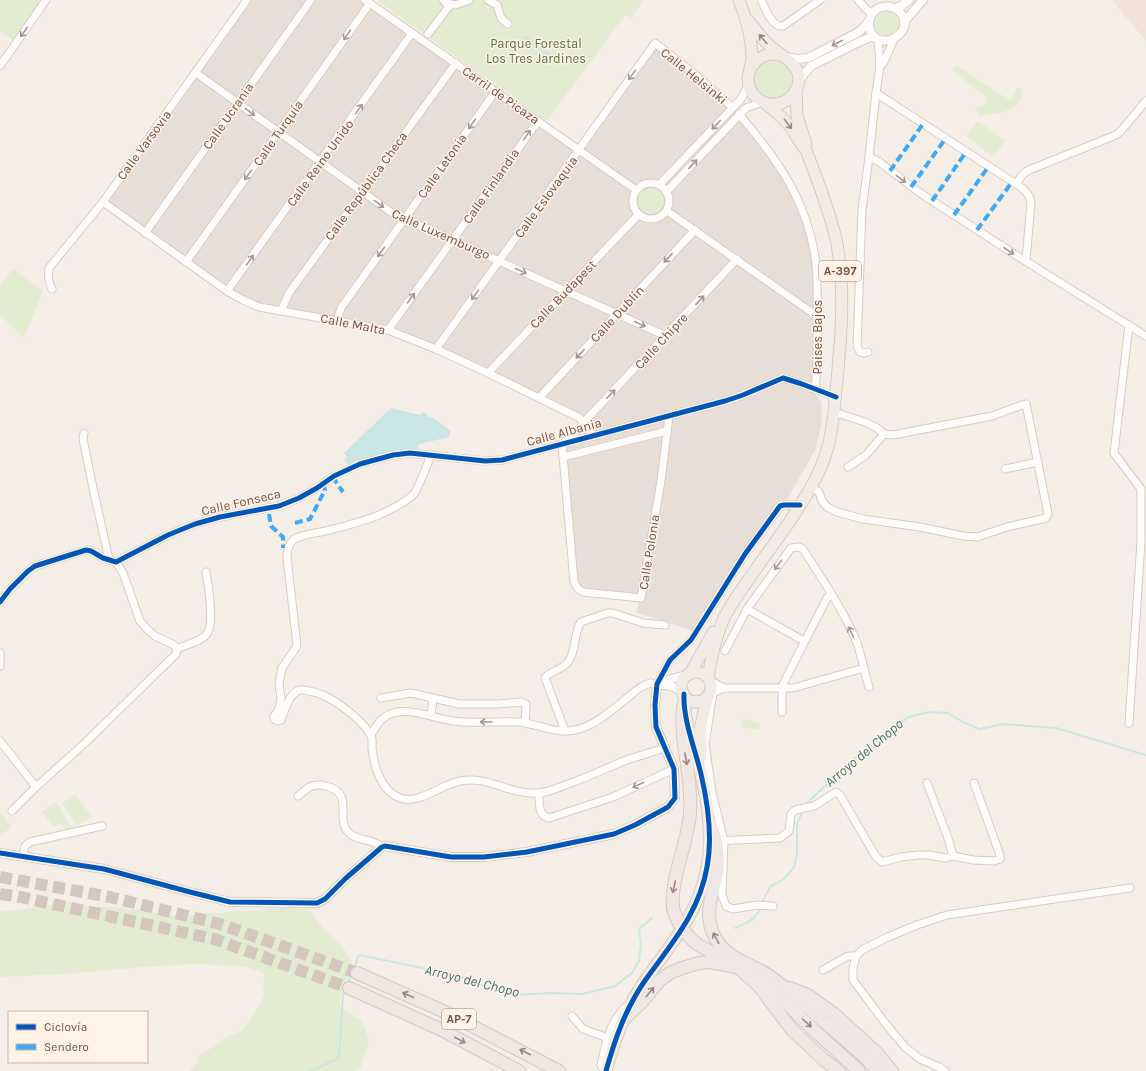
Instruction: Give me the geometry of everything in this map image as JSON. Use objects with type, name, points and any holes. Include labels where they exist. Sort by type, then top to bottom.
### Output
[{"type":"highway","points":[[683,707],[682,718],[685,756],[690,783],[691,808],[687,833],[672,892],[673,908],[680,927],[685,934],[697,944],[736,967],[752,973],[780,990],[843,1037],[878,1071]]},
{"type":"highway","points":[[709,821],[720,841],[717,867],[709,908],[710,925],[719,945],[730,955],[756,968],[780,990],[803,1020],[859,1071]]},
{"type":"highway","points":[[623,1020],[642,1002],[659,981],[670,973],[699,963],[709,962],[736,967],[758,986],[792,1030],[824,1060],[839,1071]]},
{"type":"highway","name":"AP-7","points":[[357,973],[445,1012],[559,1071]]},
{"type":"highway","name":"AP-7","points":[[349,988],[442,1030],[519,1071]]},
{"type":"highway","points":[[780,990],[785,1013]]},
{"type":"highway","points":[[780,990],[808,995],[834,1014],[852,1030],[876,1052],[892,1071]]},
{"type":"highway","points":[[766,996],[777,1002],[793,1024],[846,1071]]},
{"type":"highway","points":[[852,1030],[885,1071]]},
{"type":"main road","name":"A-397","points":[[739,0],[748,20],[752,57],[748,84],[753,94],[784,119],[806,150]]},
{"type":"main road","name":"A-397","points":[[606,1071],[618,1031],[623,1020],[644,983],[686,923],[696,904],[707,867],[711,835],[701,773],[683,707],[683,681],[689,674],[713,631],[723,619],[811,487],[828,450],[834,412],[842,296],[840,263],[836,238],[824,197],[806,150],[806,143],[797,116],[798,80],[796,69],[794,65],[784,56],[766,42],[748,20]]},
{"type":"main road","points":[[750,69],[756,60],[761,57],[771,54],[784,56]]},
{"type":"main road","points":[[764,103],[781,103],[790,98],[797,87]]},
{"type":"main road","name":"A-397","points":[[701,773],[700,730],[711,688],[709,679],[713,648],[723,619]]},
{"type":"main road","points":[[689,674],[699,672],[709,679]]},
{"type":"main road","points":[[683,692],[690,700],[694,701],[701,700],[709,695]]},
{"type":"street","points":[[0,66],[46,0]]},
{"type":"street","name":"Calle Varsovia","points":[[52,289],[48,275],[49,268],[103,202],[247,0]]},
{"type":"street","name":"Calle Ucrania","points":[[145,233],[310,0]]},
{"type":"street","points":[[443,0],[450,5],[461,4],[469,0]]},
{"type":"street","points":[[488,0],[496,5],[501,18],[508,24]]},
{"type":"street","points":[[761,0],[773,22],[780,26],[783,26],[820,0]]},
{"type":"street","points":[[858,0],[871,17],[870,29],[876,38],[880,66],[862,210],[857,346],[858,350],[862,353],[868,352]]},
{"type":"street","points":[[784,56],[797,59],[808,58],[863,29],[871,17],[883,6],[895,8],[901,6],[909,0]]},
{"type":"street","points":[[904,22],[923,0]]},
{"type":"street","name":"Carril de Picaza","points":[[368,2],[636,190]]},
{"type":"street","name":"Calle Turquía","points":[[186,262],[279,132],[368,2]]},
{"type":"street","points":[[428,34],[450,5]]},
{"type":"street","points":[[797,87],[804,74],[812,66],[861,41],[876,38],[886,41],[894,39],[900,34],[904,26],[901,14],[895,8]]},
{"type":"street","name":"Calle Reino Unido","points":[[227,291],[321,162],[412,33]]},
{"type":"street","points":[[880,66],[884,62],[894,39]]},
{"type":"street","name":"Calle Helsinki","points":[[655,43],[696,75],[733,108]]},
{"type":"street","name":"Calle Eslovaquia","points":[[436,349],[655,43]]},
{"type":"street","name":"Calle República Checa","points":[[281,311],[289,292],[456,63]]},
{"type":"street","name":"Calle Luxemburgo","points":[[196,73],[392,213],[666,336]]},
{"type":"street","points":[[659,185],[741,99],[748,84]]},
{"type":"street","name":"Calle Letonia","points":[[337,320],[341,308],[495,92]]},
{"type":"street","points":[[876,93],[1029,194],[1031,202],[1026,261]]},
{"type":"street","points":[[1016,184],[1023,174],[1029,170],[1116,135],[1122,131],[1146,101]]},
{"type":"street","points":[[666,192],[739,114],[750,105],[764,103]]},
{"type":"street","name":"Paises Bajos","points":[[739,114],[781,167],[789,181],[802,210],[812,245],[816,264],[818,314],[818,374],[816,389]]},
{"type":"street","name":"Calle Finlandia","points":[[388,330],[538,121]]},
{"type":"street","points":[[869,157],[878,161],[920,193],[1146,336]]},
{"type":"street","points":[[652,183],[659,185],[666,192],[669,198],[667,211],[661,216],[652,219],[644,218],[638,215],[633,201],[636,190],[644,184],[652,183]]},
{"type":"street","name":"Calle Malta","points":[[103,202],[227,291],[243,300],[259,307],[388,330],[436,349],[488,373],[578,417],[584,422]]},
{"type":"street","points":[[667,211],[814,314],[818,314]]},
{"type":"street","name":"Calle Budapest","points":[[488,373],[638,215]]},
{"type":"street","name":"Calle Dublín","points":[[539,398],[695,230]]},
{"type":"street","name":"Calle Chipre","points":[[584,422],[737,259]]},
{"type":"street","points":[[1129,325],[1114,453],[1141,489],[1141,542],[1129,723]]},
{"type":"street","name":"Calle Albania","points":[[299,498],[334,476],[360,464],[393,455],[410,453],[484,462],[502,460],[743,395],[783,378],[836,397]]},
{"type":"street","points":[[811,487],[819,492],[822,501],[827,507],[837,512],[863,519],[920,527],[963,536],[977,537],[1007,527],[1046,518],[1048,514],[1026,404],[992,416],[893,435],[884,434],[877,428],[865,422],[834,412]]},
{"type":"street","name":"Calle Polonia","points":[[562,444],[574,582],[578,589],[583,592],[641,598],[661,481],[669,416]]},
{"type":"street","points":[[562,444],[571,438],[584,422],[589,432],[594,436]]},
{"type":"street","points":[[563,457],[667,431]]},
{"type":"street","points":[[84,433],[83,439],[93,488],[113,561],[123,573],[140,621],[155,636],[172,643],[177,649]]},
{"type":"street","points":[[848,467],[866,455],[884,434]]},
{"type":"street","points":[[431,456],[414,494],[398,504],[381,514],[360,522],[299,538],[290,544],[287,550],[297,646],[282,668],[279,683],[281,699],[279,709],[274,716],[274,720],[281,720],[290,699],[297,691],[301,690],[317,692],[345,708],[371,735],[375,763],[381,780],[391,794],[401,799],[416,798],[453,782],[470,779],[496,784],[524,794],[539,793],[567,785],[621,762],[665,748]]},
{"type":"street","points":[[1005,469],[1038,462]]},
{"type":"street","name":"Calle Fonseca","points":[[113,561],[195,524],[220,517],[279,506],[299,498]]},
{"type":"street","points":[[0,853],[104,869],[230,902],[317,903],[325,899],[346,878],[385,846],[451,857],[484,857],[527,852],[614,834],[656,814],[671,804],[675,798],[676,792],[674,769],[656,727],[655,715],[657,684],[670,660],[691,640],[746,554],[777,510],[784,505],[800,505]]},
{"type":"street","points":[[725,651],[747,609],[791,548],[803,548],[832,595],[857,645],[869,688]]},
{"type":"street","points":[[0,602],[22,576],[35,566],[86,550],[113,561]]},
{"type":"street","points":[[177,649],[201,639],[206,636],[209,631],[211,616],[206,572]]},
{"type":"street","points":[[782,712],[782,686],[827,598],[832,595]]},
{"type":"street","points":[[747,609],[804,642]]},
{"type":"street","points":[[565,731],[545,678],[548,674],[557,672],[563,668],[569,661],[573,654],[581,622],[608,614],[613,614],[643,623],[665,625]]},
{"type":"street","points":[[12,811],[36,787],[85,743],[170,660],[176,654],[177,649]]},
{"type":"street","points":[[0,653],[0,666]]},
{"type":"street","points":[[773,906],[733,909],[726,906],[722,895],[720,841],[705,744],[709,695],[724,688],[793,688],[864,668]]},
{"type":"street","points":[[657,684],[664,680],[689,674]]},
{"type":"street","points":[[709,679],[724,688]]},
{"type":"street","points":[[371,735],[380,721],[393,714],[411,712],[450,721],[520,722],[552,730],[577,730],[590,725],[641,686],[650,683],[671,686],[683,692]]},
{"type":"street","points":[[381,698],[411,693],[458,704],[498,704],[521,702],[526,704],[525,723]]},
{"type":"street","points":[[431,716],[433,698]]},
{"type":"street","points":[[0,740],[36,787]]},
{"type":"street","points":[[539,793],[542,813],[545,817],[549,818],[613,797],[674,769]]},
{"type":"street","points":[[927,783],[948,838],[953,856]]},
{"type":"street","points":[[720,841],[780,838],[789,831],[791,814],[794,810],[814,806],[836,792],[840,795],[876,857],[880,861],[885,862],[897,858],[918,855],[946,858],[953,856],[973,860],[994,861],[1000,859],[1000,855],[974,783]]},
{"type":"street","points":[[298,796],[308,787],[317,785],[331,788],[336,791],[343,800],[344,825],[347,831],[357,838],[378,843],[382,847]]},
{"type":"street","points":[[23,856],[25,846],[30,842],[102,826]]},
{"type":"street","points":[[945,1071],[920,1059],[905,1047],[885,1024],[853,980],[853,968],[856,956],[862,950],[917,925],[948,915],[1130,888]]},
{"type":"street","points":[[823,970],[848,956],[856,956]]},
{"type":"street","points":[[606,1071],[601,1065],[612,1026],[622,1009],[632,1002]]},
{"type":"street","points":[[572,1016],[583,1029],[608,1038]]},
{"type":"shaded area","points":[[247,0],[365,0],[579,149],[655,43],[739,114],[796,195],[816,264],[815,389],[821,403],[822,420],[816,448],[784,505],[780,506],[696,632],[636,612],[641,598],[583,592],[574,582],[562,444],[594,436],[578,417],[388,330],[243,300],[103,202]]},
{"type":"shaded area","points":[[1112,0],[1146,0],[1146,41]]},
{"type":"green space","points":[[0,0],[44,0],[14,41],[0,31]]},
{"type":"green space","name":"Parque Forestal Los Tres Jardines","points":[[376,0],[644,0],[631,18],[625,15],[547,121]]},
{"type":"green space","points":[[886,11],[895,15],[899,24],[895,33],[886,37],[877,33],[873,24],[877,15]]},
{"type":"green space","points":[[769,60],[777,60],[787,65],[791,72],[791,86],[787,93],[777,98],[769,98],[759,93],[757,90],[754,83],[754,75],[759,65],[762,63]]},
{"type":"green space","points":[[956,65],[1011,101],[1017,88],[1023,89],[1021,100],[1017,105],[1007,111],[980,117],[975,108],[987,104],[986,97],[952,70]]},
{"type":"green space","points":[[978,121],[1005,141],[993,157],[966,136]]},
{"type":"green space","points":[[651,188],[661,191],[664,201],[661,211],[651,214],[641,211],[638,201],[641,191]]},
{"type":"green space","points":[[13,269],[43,291],[24,338],[0,315],[0,285]]},
{"type":"green space","points":[[742,719],[760,723],[759,730],[740,727]]},
{"type":"green space","points":[[75,794],[92,817],[77,825],[62,804]]},
{"type":"green space","points":[[56,802],[73,829],[67,831],[60,823],[54,827],[42,812]]},
{"type":"green space","points":[[0,812],[12,827],[0,835]]},
{"type":"green space","points":[[67,902],[96,907],[113,907],[177,916],[282,908],[309,909],[322,927],[343,947],[353,964],[340,998],[340,1006],[362,1021],[369,1040],[361,1067],[355,1071],[190,1071],[196,1063],[197,1057],[202,1053],[229,1036],[241,1031],[254,1015],[265,994],[263,986],[265,973],[243,966],[196,964],[65,974],[0,977],[0,911],[19,910]]},
{"type":"water","points":[[526,36],[559,60],[558,62],[524,39]]},
{"type":"water","points":[[391,408],[420,415],[423,412],[427,414],[427,416],[433,418],[451,431],[449,437],[419,444],[418,449],[395,451],[349,465],[344,460],[347,457],[344,453]]},
{"type":"waterway","name":"Arroyo del Chopo","points":[[805,805],[855,758],[892,731],[908,717],[929,712],[948,713],[979,729],[1004,724],[1056,728],[1146,755]]},
{"type":"waterway","name":"Arroyo del Chopo","points":[[762,903],[770,887],[785,878],[794,867],[797,854],[797,823],[803,811]]},
{"type":"waterway","name":"Arroyo del Chopo","points":[[735,928],[754,918],[761,907]]},
{"type":"waterway","name":"Arroyo del Chopo","points":[[348,983],[359,955],[457,975],[488,988],[518,995],[550,993],[582,994],[615,986],[632,973],[639,961],[641,945],[639,929],[652,918]]},
{"type":"waterway","name":"Arroyo del Chopo","points":[[311,1071],[339,1058],[343,995],[345,991]]},
{"type":"tunnel","points":[[0,877],[110,897],[220,924],[357,973]]},
{"type":"tunnel","points":[[0,894],[16,896],[214,939],[349,988]]},
{"type":"marked path","points":[[890,171],[923,124]]},
{"type":"marked path","points":[[911,187],[946,138]]},
{"type":"marked path","points":[[932,201],[966,152]]},
{"type":"marked path","points":[[954,215],[989,166]]},
{"type":"marked path","points":[[977,230],[1012,182]]},
{"type":"marked path","points":[[334,476],[343,492]]},
{"type":"marked path","points":[[295,523],[310,519],[325,490],[323,484]]},
{"type":"marked path","points":[[269,514],[271,526],[283,537],[283,548]]},
{"type":"cycle path","points":[[0,602],[10,589],[35,566],[86,550],[116,562],[168,535],[195,524],[220,517],[279,506],[299,498],[334,476],[360,464],[393,455],[410,453],[485,461],[502,460],[725,401],[783,378],[836,397]]},
{"type":"cycle path","points":[[0,853],[104,869],[230,902],[317,903],[325,899],[346,878],[385,846],[451,857],[484,857],[527,852],[614,834],[635,825],[668,807],[675,798],[674,769],[656,727],[655,705],[657,684],[670,660],[691,640],[745,554],[780,506],[800,505]]},
{"type":"cycle path","points":[[606,1071],[617,1036],[631,1003],[644,982],[673,942],[690,914],[703,884],[707,867],[710,844],[708,808],[701,774],[687,724],[684,694]]}]
